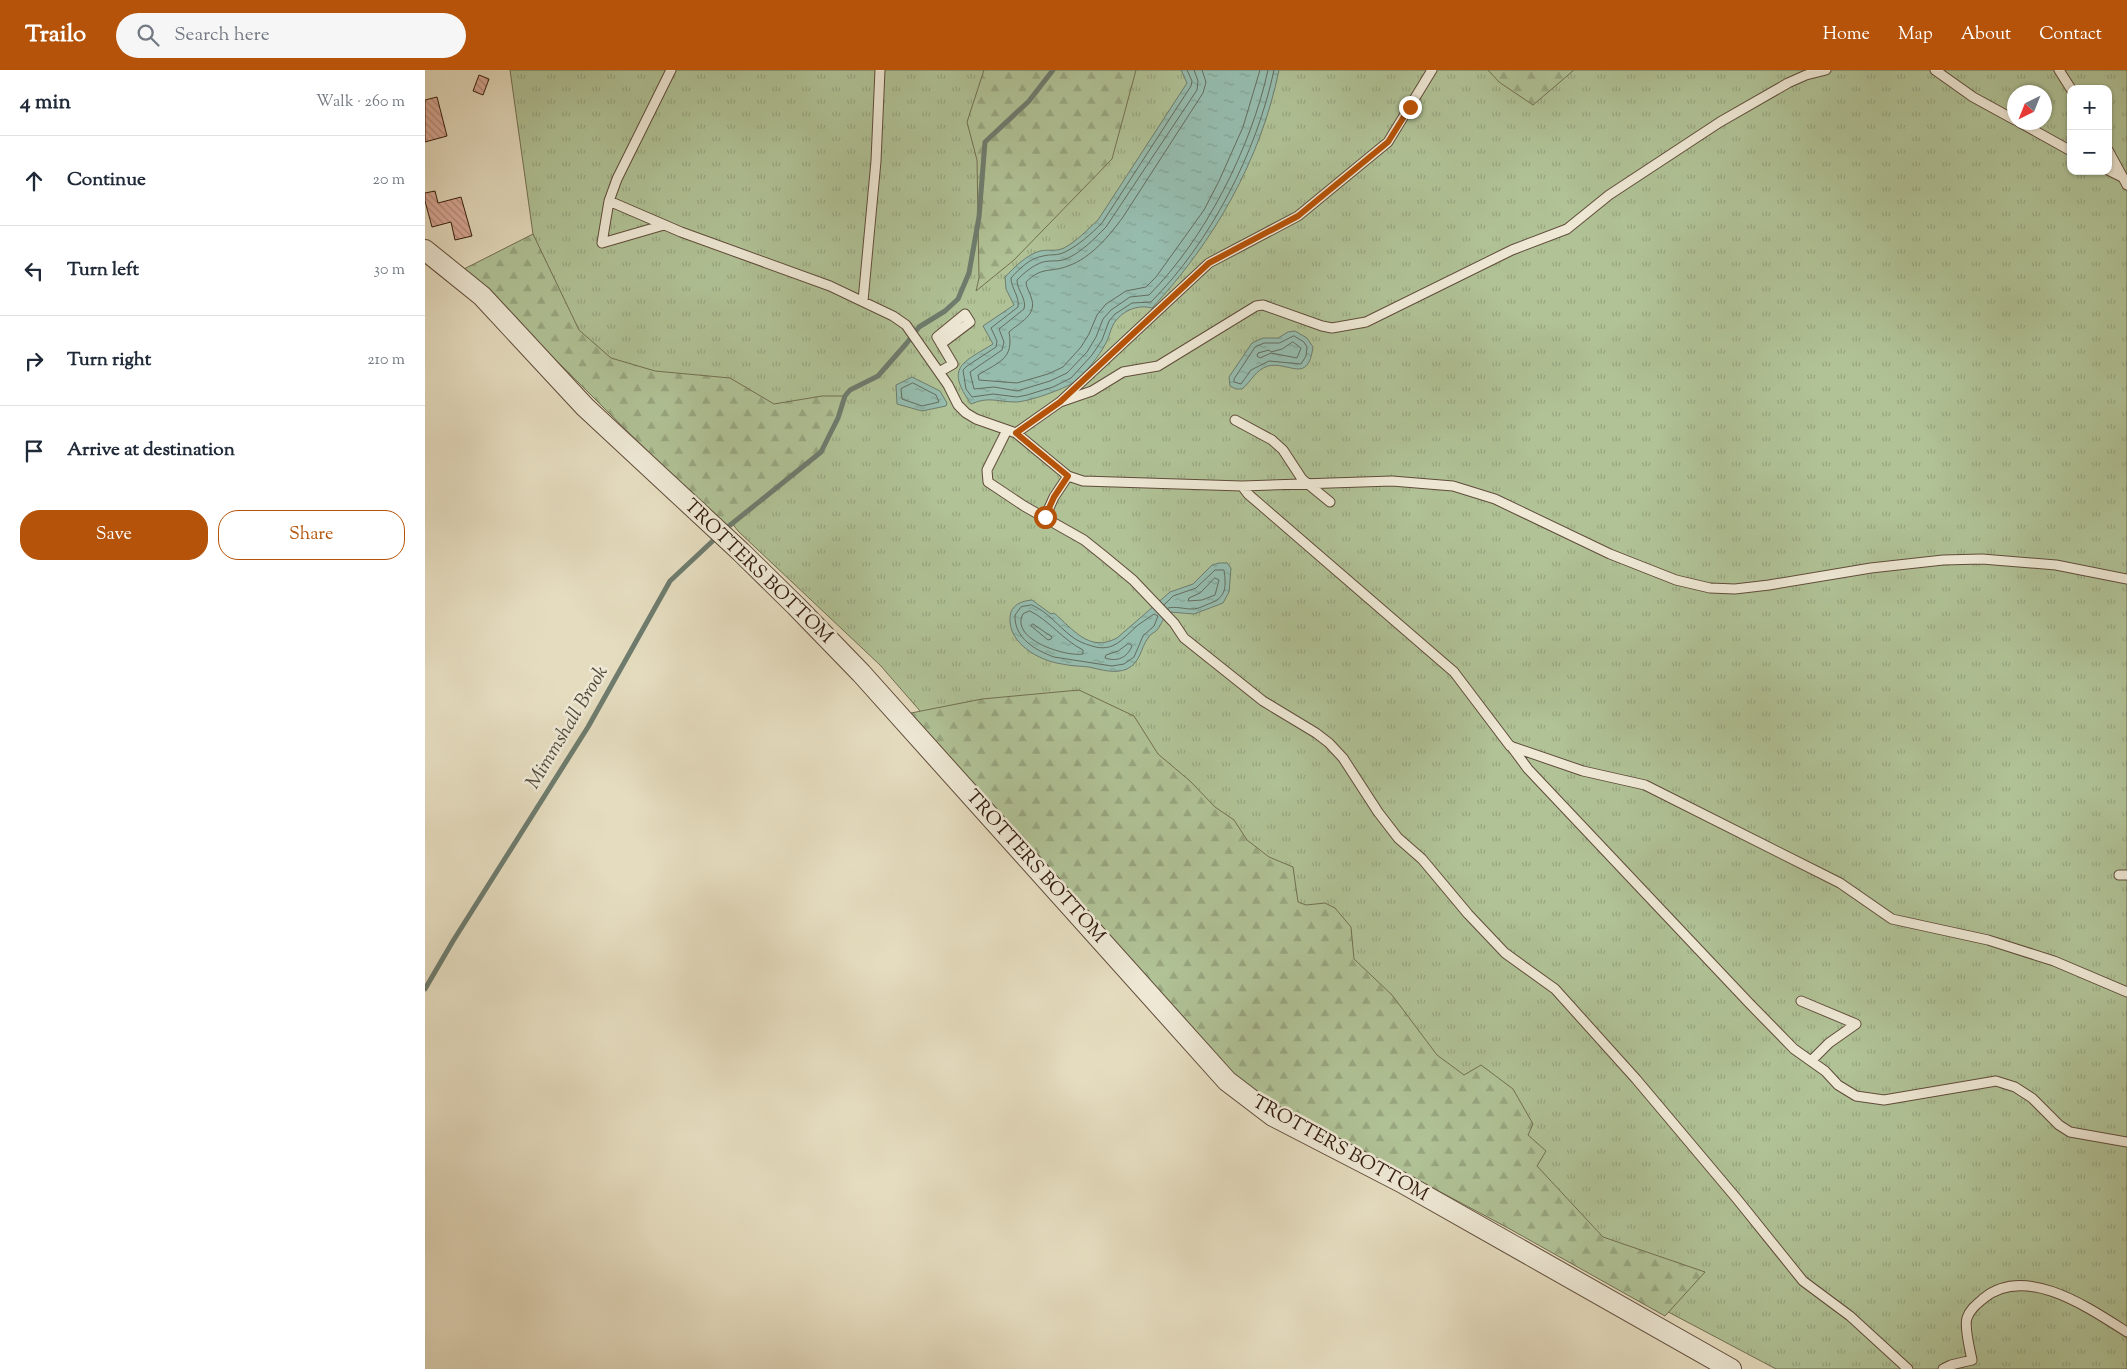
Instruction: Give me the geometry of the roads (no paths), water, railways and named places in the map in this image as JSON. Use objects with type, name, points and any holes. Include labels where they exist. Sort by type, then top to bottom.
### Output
[{"type":"street","name":"TROTTERS BOTTOM","points":[[425,250],[482,296],[585,408],[729,540],[861,673],[1227,1081],[1273,1116],[1410,1187],[1731,1369]]},
{"type":"lane","points":[[664,225],[601,243],[609,201],[617,179],[671,70]]},
{"type":"lane","points":[[863,301],[876,160],[879,70]]},
{"type":"lane","points":[[1432,70],[1388,142],[1298,216],[1209,263],[1060,402],[1012,431],[987,470],[988,482],[1084,540],[1133,580],[1169,618],[1184,638],[1263,702],[1316,733],[1329,743],[1343,758],[1378,812],[1398,838],[1422,859],[1468,914],[1505,953],[1555,989],[1637,1079],[1803,1282],[1850,1316],[1907,1369]]},
{"type":"lane","points":[[1060,402],[1092,391],[1123,372],[1158,366],[1256,306],[1263,305],[1332,328],[1366,322],[1513,250],[1567,229],[1609,195],[1720,122],[1788,83],[1806,75],[1826,70]]},
{"type":"lane","points":[[1935,70],[1973,97],[2007,116]]},
{"type":"lane","points":[[2059,70],[2068,85]]},
{"type":"lane","points":[[2033,130],[2067,149]]},
{"type":"lane","points":[[2112,157],[2127,185]]},
{"type":"lane","points":[[2112,172],[2123,176]]},
{"type":"lane","points":[[609,201],[664,225],[830,286],[863,301],[906,325],[965,413],[976,419],[1012,431],[1068,476],[1083,481],[1242,486],[1392,481],[1453,486],[1495,499],[1610,554],[1675,580],[1710,588],[1769,585],[1871,568],[1943,560],[1982,559],[2046,564],[2127,580]]},
{"type":"lane","points":[[939,372],[953,364],[941,344]]},
{"type":"lane","points":[[1235,420],[1272,440],[1283,450],[1307,483],[1330,502]]},
{"type":"lane","points":[[1045,517],[1054,497],[1068,476]]},
{"type":"lane","points":[[1242,486],[1248,494],[1454,672],[1529,769],[1794,1049],[1812,1060],[1838,1085],[1856,1096],[1872,1100],[1918,1096],[1997,1082],[2015,1087],[2032,1098],[2059,1125],[2070,1132],[2127,1142]]},
{"type":"lane","points":[[1510,746],[1583,771],[1645,785],[1840,883],[1892,919],[1998,943],[2054,961],[2127,992]]},
{"type":"lane","points":[[1801,1001],[1856,1024],[1829,1043],[1812,1060]]},
{"type":"lane","points":[[1943,1369],[1972,1360],[1966,1320],[1972,1308],[1997,1289],[2016,1285],[2034,1286],[2074,1301],[2127,1332]]},
{"type":"water","points":[[1181,70],[1279,70],[1271,103],[1247,167],[1215,227],[1175,282],[1152,308],[1135,308],[1125,312],[1116,320],[1100,353],[1088,369],[1074,382],[1037,398],[1016,402],[983,400],[971,404],[963,392],[958,374],[961,367],[973,356],[993,344],[983,326],[1014,305],[1006,289],[1005,277],[1030,255],[1043,250],[1058,250],[1069,245],[1098,220],[1187,83]]},
{"type":"water","points":[[1295,331],[1307,338],[1313,347],[1307,365],[1297,369],[1276,365],[1268,366],[1257,373],[1242,389],[1230,386],[1229,377],[1252,343],[1263,338],[1278,338],[1288,332]]},
{"type":"water","points":[[912,377],[940,391],[947,403],[946,406],[922,411],[897,404],[896,385]]},
{"type":"water","points":[[1227,563],[1231,568],[1229,592],[1223,603],[1194,614],[1170,612],[1157,630],[1145,642],[1135,663],[1127,669],[1108,671],[1065,665],[1044,659],[1027,650],[1014,635],[1011,627],[1010,617],[1012,609],[1024,601],[1032,600],[1051,614],[1054,613],[1082,637],[1098,643],[1107,642],[1117,638],[1170,592],[1193,584],[1212,565]]},
{"type":"waterway","points":[[724,530],[821,452],[838,418],[845,396],[850,390],[878,376],[919,327],[945,311],[958,299],[969,273],[979,217],[985,142],[1029,101],[1053,70]]},
{"type":"waterway","name":"Mimmshall Brook","points":[[425,989],[453,941],[588,727],[670,581],[718,536]]}]
